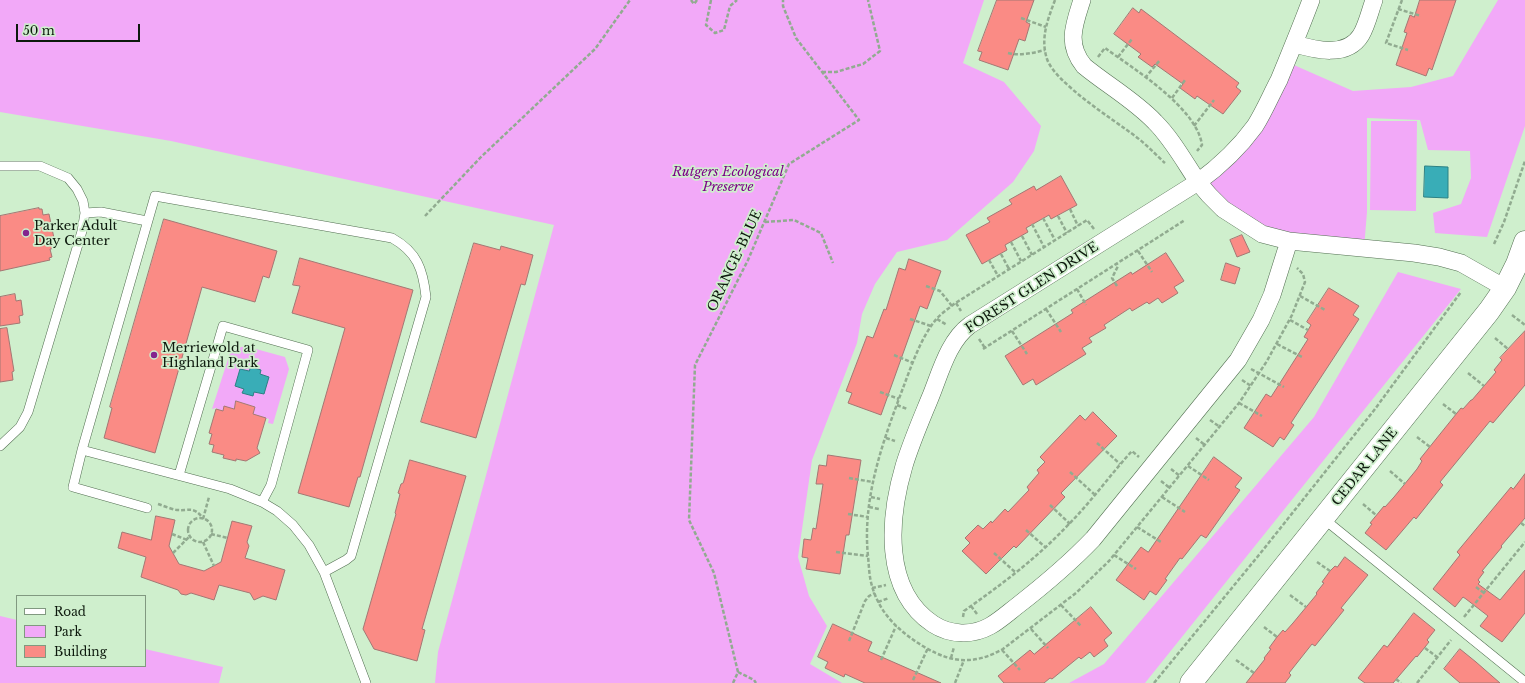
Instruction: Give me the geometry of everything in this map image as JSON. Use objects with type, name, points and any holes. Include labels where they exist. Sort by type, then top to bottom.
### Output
[{"type":"street","points":[[1082,0],[1074,26],[1074,47],[1077,57],[1088,70],[1142,109],[1154,121],[1166,134],[1198,182],[1214,200],[1241,222],[1262,234],[1289,241],[1414,253],[1439,257],[1461,263],[1506,288]]},
{"type":"street","name":"FOREST GLEN DRIVE","points":[[1289,241],[1272,295],[1249,342],[1234,365],[1089,543],[1075,558],[1033,594],[990,626],[978,631],[965,633],[952,632],[938,627],[914,608],[900,582],[895,566],[893,548],[895,511],[904,466],[946,359],[955,341],[970,325],[1198,182],[1220,165],[1236,149],[1255,126],[1295,44],[1310,0]]},
{"type":"street","points":[[1295,44],[1313,50],[1327,51],[1340,49],[1351,44],[1360,36],[1374,0]]},
{"type":"street","name":"CEDAR LANE","points":[[1191,683],[1489,311],[1506,288],[1525,242]]},
{"type":"lane","points":[[0,166],[40,166],[68,178],[83,201],[85,213],[82,231],[28,412],[20,427],[0,446]]},
{"type":"lane","points":[[146,508],[73,487],[82,450],[155,196],[392,238],[405,246],[416,260],[424,278],[426,297],[351,556],[324,572]]},
{"type":"lane","points":[[85,213],[101,212],[147,221]]},
{"type":"lane","points":[[179,475],[223,326],[308,350],[271,485],[262,502]]},
{"type":"lane","points":[[82,450],[230,489],[262,502],[277,511],[293,525],[310,545],[324,572],[366,683]]},
{"type":"lane","points":[[1324,518],[1525,682]]},
{"type":"path","points":[[425,216],[481,157],[594,49],[630,0]]},
{"type":"path","points":[[691,0],[694,4],[697,0]]},
{"type":"path","points":[[711,0],[706,25],[715,33],[724,30],[730,6],[737,0]]},
{"type":"path","name":"ORANGE-BLUE","points":[[738,672],[714,573],[689,520],[695,366],[748,260],[789,164],[859,120],[796,38],[783,6],[783,0]]},
{"type":"path","points":[[822,72],[836,72],[863,64],[880,52],[868,0]]},
{"type":"path","points":[[1402,0],[1386,43],[1408,50]]},
{"type":"path","points":[[1398,9],[1421,16]]},
{"type":"path","points":[[1021,18],[1046,27]]},
{"type":"path","points":[[1118,57],[1132,39]]},
{"type":"path","points":[[1088,70],[1105,48],[1172,98],[1186,114],[1201,137],[1202,145],[1193,154]]},
{"type":"path","points":[[1008,52],[1016,55],[1045,50]]},
{"type":"path","points":[[1145,78],[1160,60]]},
{"type":"path","points":[[1172,98],[1185,80]]},
{"type":"path","points":[[1194,126],[1214,100]]},
{"type":"path","points":[[1494,244],[1504,222],[1525,161]]},
{"type":"path","points":[[1070,209],[1078,226]]},
{"type":"path","points":[[1058,216],[1067,233]]},
{"type":"path","points":[[1043,218],[1055,240]]},
{"type":"path","points":[[765,222],[794,220],[821,233],[832,264]]},
{"type":"path","points":[[983,349],[1185,220]]},
{"type":"path","points":[[1083,222],[943,312],[932,326],[913,363],[879,457],[873,482],[867,525],[868,556],[872,586],[886,615],[896,626],[916,642],[951,658],[964,660],[984,658],[1002,650],[1061,605],[1097,573],[1114,555],[1239,403],[1259,374],[1290,320],[1305,282],[1303,274],[1295,266]]},
{"type":"path","points":[[1032,224],[1044,247]]},
{"type":"path","points":[[1022,236],[1032,255]]},
{"type":"path","points":[[1010,242],[1021,261]]},
{"type":"path","points":[[1138,250],[1152,272]]},
{"type":"path","points":[[1000,254],[1009,269]]},
{"type":"path","points":[[989,260],[998,276]]},
{"type":"path","points":[[1117,264],[1118,268],[1112,278],[1117,286]]},
{"type":"path","points":[[926,286],[940,291],[952,306]]},
{"type":"path","points":[[1077,290],[1086,305]]},
{"type":"path","points":[[1154,683],[1263,550],[1375,408],[1461,292]]},
{"type":"path","points":[[1300,296],[1325,310]]},
{"type":"path","points":[[1046,309],[1061,332]]},
{"type":"path","points":[[1512,315],[1525,325]]},
{"type":"path","points":[[910,319],[932,326]]},
{"type":"path","points":[[1290,320],[1308,330]]},
{"type":"path","points":[[1012,331],[1027,354]]},
{"type":"path","points":[[1495,338],[1508,349]]},
{"type":"path","points":[[1277,344],[1302,357]]},
{"type":"path","points":[[894,355],[913,363]]},
{"type":"path","points":[[1468,373],[1484,386]]},
{"type":"path","points":[[1259,374],[1284,387]]},
{"type":"path","points":[[880,392],[899,399]]},
{"type":"path","points":[[1239,403],[1262,416]]},
{"type":"path","points":[[1443,404],[1456,414]]},
{"type":"path","points":[[1417,437],[1430,447]]},
{"type":"path","points":[[1097,443],[1120,464]]},
{"type":"path","points":[[964,611],[1016,572],[1070,524],[1132,451]]},
{"type":"path","points":[[1188,466],[1209,480]]},
{"type":"path","points":[[1390,471],[1405,484]]},
{"type":"path","points":[[1070,472],[1094,494]]},
{"type":"path","points":[[849,478],[873,482]]},
{"type":"path","points":[[203,519],[210,494]]},
{"type":"path","points":[[1162,497],[1185,512]]},
{"type":"path","points":[[158,504],[177,510],[189,508],[194,510],[209,523],[212,530],[210,538],[203,542],[195,542],[189,537]]},
{"type":"path","points":[[1363,504],[1376,515]]},
{"type":"path","points":[[1050,505],[1070,524]]},
{"type":"path","points":[[848,514],[868,517]]},
{"type":"path","points":[[173,553],[189,537],[188,529],[191,522],[199,518],[203,519]]},
{"type":"path","points":[[1521,523],[1525,526]]},
{"type":"path","points":[[1137,527],[1160,542]]},
{"type":"path","points":[[1026,530],[1045,547]]},
{"type":"path","points":[[172,534],[187,540]]},
{"type":"path","points":[[211,534],[228,538]]},
{"type":"path","points":[[203,542],[214,566]]},
{"type":"path","points":[[1464,617],[1525,542]]},
{"type":"path","points":[[836,552],[868,556]]},
{"type":"path","points":[[994,553],[1016,572]]},
{"type":"path","points":[[1114,555],[1136,569]]},
{"type":"path","points":[[1317,562],[1330,571]]},
{"type":"path","points":[[1476,586],[1484,593]]},
{"type":"path","points":[[849,641],[865,601],[869,596],[875,593]]},
{"type":"path","points":[[1290,595],[1306,607]]},
{"type":"path","points":[[1061,605],[1081,626]]},
{"type":"path","points":[[881,660],[896,626]]},
{"type":"path","points":[[1264,627],[1277,637]]},
{"type":"path","points":[[1031,629],[1048,648]]},
{"type":"path","points":[[1417,683],[1451,640]]},
{"type":"path","points":[[913,680],[928,648]]},
{"type":"path","points":[[1425,648],[1438,657]]},
{"type":"path","points":[[1002,650],[1020,670]]},
{"type":"path","points":[[955,683],[964,660]]},
{"type":"path","points":[[1236,660],[1254,673]]},
{"type":"path","points":[[732,683],[738,672],[754,680],[756,683]]},
{"type":"path","points":[[1396,679],[1401,683]]},
{"type":"green space","name":"Rutgers Ecological Preserve","points":[[0,0],[984,0],[963,63],[1004,82],[1041,126],[1034,151],[1013,182],[947,240],[897,252],[875,284],[862,314],[857,343],[812,460],[798,557],[809,596],[827,626],[810,664],[842,683],[435,683],[438,652],[554,225],[171,141],[0,112]]},
{"type":"green space","points":[[1498,0],[1525,0],[1525,126],[1487,237],[1435,233],[1433,213],[1461,204],[1471,178],[1470,151],[1428,150],[1420,120],[1367,118],[1367,212],[1364,248],[1262,234],[1198,182],[1221,165],[1287,62],[1353,91],[1411,87],[1453,76]]},
{"type":"green space","points":[[1371,121],[1417,121],[1416,211],[1370,210]]},
{"type":"green space","points":[[1398,272],[1461,289],[1145,683],[1069,683],[1104,664],[1314,417]]},
{"type":"green space","points":[[245,346],[285,357],[289,369],[273,424],[268,423],[269,419],[253,414],[255,407],[236,401],[234,409],[223,411],[216,408],[212,409],[230,353],[234,349]]},
{"type":"green space","points":[[0,616],[16,620],[16,667],[146,667],[146,649],[223,667],[219,683],[0,683]]},
{"type":"water","points":[[1425,166],[1448,167],[1448,198],[1424,197]]},
{"type":"water","points":[[251,367],[261,370],[260,374],[269,377],[264,394],[254,392],[253,396],[242,393],[244,389],[235,386],[240,369],[249,371]]},
{"type":"building","points":[[997,0],[1034,0],[1026,22],[1030,24],[1025,41],[1019,39],[1008,70],[979,60],[982,52],[978,51]]},
{"type":"building","points":[[1420,0],[1456,0],[1432,70],[1429,68],[1426,76],[1396,65],[1407,33],[1404,32],[1410,15],[1414,17]]},
{"type":"building","points":[[1133,8],[1139,13],[1141,9],[1239,83],[1236,87],[1241,91],[1223,114],[1197,96],[1195,99],[1180,88],[1183,84],[1155,64],[1152,67],[1138,57],[1141,54],[1114,34]]},
{"type":"building","points":[[1061,176],[1077,205],[1051,219],[1049,215],[1026,228],[1028,232],[1005,245],[1007,250],[982,264],[966,235],[990,222],[987,218],[1012,204],[1009,200],[1034,186],[1036,190]]},
{"type":"building","name":"Parker Adult Day Center","points":[[39,208],[42,209],[43,215],[49,214],[56,248],[50,249],[52,257],[49,258],[50,260],[0,271],[0,216]]},
{"type":"building","name":"Merriewold at Highland Park","points":[[164,219],[277,251],[269,278],[263,276],[255,302],[202,287],[155,453],[104,438],[112,408],[110,407]]},
{"type":"building","points":[[1242,235],[1250,252],[1237,257],[1230,240]]},
{"type":"building","points":[[474,243],[500,250],[501,246],[533,255],[525,285],[521,284],[476,438],[421,422]]},
{"type":"building","points":[[1166,253],[1184,281],[1174,287],[1178,293],[1162,303],[1158,298],[1149,304],[1147,302],[1132,311],[1130,308],[1104,325],[1106,328],[1089,338],[1092,342],[1082,348],[1086,354],[1036,385],[1033,379],[1023,385],[1005,356],[1073,313],[1071,310],[1131,272],[1132,274]]},
{"type":"building","points":[[300,258],[413,290],[360,477],[358,477],[349,507],[298,493],[345,328],[292,313],[300,286],[293,285]]},
{"type":"building","points":[[909,259],[941,271],[927,309],[920,306],[881,415],[848,403],[852,393],[846,391],[867,336],[873,338],[884,309],[886,310],[899,268],[905,270]]},
{"type":"building","points":[[1226,263],[1240,268],[1235,284],[1221,280]]},
{"type":"building","points":[[1329,288],[1359,306],[1353,315],[1359,319],[1291,423],[1294,425],[1284,440],[1280,437],[1273,447],[1244,428],[1266,394],[1271,397],[1308,339],[1304,337],[1311,325],[1307,322]]},
{"type":"building","points":[[15,294],[16,301],[21,300],[23,315],[19,316],[20,323],[0,326],[0,297]]},
{"type":"building","points":[[7,328],[14,371],[12,372],[13,380],[0,382],[0,329]]},
{"type":"building","points":[[1525,331],[1525,385],[1493,423],[1490,421],[1440,482],[1443,485],[1416,519],[1414,517],[1386,550],[1365,533],[1372,524],[1370,523],[1417,469],[1422,461],[1420,459],[1461,408],[1463,409],[1472,400],[1496,372],[1494,370],[1502,360],[1500,358]]},
{"type":"building","points":[[236,401],[255,407],[253,414],[266,418],[257,448],[260,453],[246,461],[236,459],[236,461],[223,458],[224,455],[212,452],[214,445],[209,444],[212,434],[209,433],[216,409],[223,411],[224,406],[234,409]]},
{"type":"building","points":[[1093,412],[1117,436],[1061,493],[1065,497],[1016,548],[1014,546],[986,574],[962,551],[970,543],[965,538],[978,525],[983,529],[991,521],[992,523],[1005,509],[1008,512],[1029,490],[1027,487],[1039,473],[1037,470],[1045,462],[1040,457],[1080,415],[1085,420]]},
{"type":"building","points":[[828,455],[861,460],[849,535],[846,535],[840,574],[806,569],[808,558],[802,557],[804,539],[811,540],[813,528],[816,529],[823,484],[816,484],[819,465],[826,466]]},
{"type":"building","points":[[1214,457],[1242,478],[1235,487],[1240,490],[1206,538],[1201,535],[1182,559],[1180,558],[1156,595],[1150,591],[1144,600],[1116,580],[1141,547],[1148,552]]},
{"type":"building","points":[[410,460],[466,476],[422,629],[425,630],[417,661],[374,649],[363,629],[396,514],[400,494],[398,493],[401,484],[403,483]]},
{"type":"building","points":[[1525,474],[1525,518],[1482,571],[1484,572],[1478,580],[1480,582],[1478,584],[1500,600],[1525,570],[1525,613],[1502,642],[1480,626],[1488,616],[1466,599],[1463,597],[1455,607],[1433,589],[1460,555],[1457,552],[1511,487],[1513,489]]},
{"type":"building","points":[[156,516],[175,520],[169,546],[179,564],[204,571],[221,562],[232,521],[252,526],[247,542],[249,546],[245,558],[285,570],[276,600],[263,596],[254,600],[250,593],[219,585],[214,600],[191,593],[186,595],[181,594],[178,590],[141,577],[146,557],[118,548],[122,532],[151,540]]},
{"type":"building","points":[[1345,557],[1368,575],[1341,608],[1344,610],[1315,646],[1312,644],[1289,673],[1291,675],[1285,683],[1246,683],[1265,659],[1264,658],[1271,649],[1269,648],[1277,637],[1283,630],[1285,632],[1293,623],[1317,594],[1316,593],[1324,583],[1322,582],[1330,571],[1335,566],[1337,567]]},
{"type":"building","points":[[1091,607],[1112,633],[1104,640],[1108,646],[1094,657],[1090,652],[1081,659],[1079,657],[1052,679],[1050,678],[1044,683],[1004,683],[998,676],[1030,650],[1034,654]]},
{"type":"building","points":[[1414,613],[1435,630],[1427,640],[1429,642],[1417,657],[1416,656],[1393,683],[1365,683],[1358,678],[1384,645],[1387,647]]},
{"type":"building","points":[[833,624],[872,642],[868,651],[941,683],[865,683],[845,674],[844,677],[825,668],[828,662],[818,657]]},
{"type":"building","points":[[1460,649],[1500,683],[1460,683],[1444,669]]},
{"type":"place","name":"Parker Adult Day Center","points":[[26,233]]},
{"type":"place","name":"Merriewold at Highland Park","points":[[154,355]]}]
